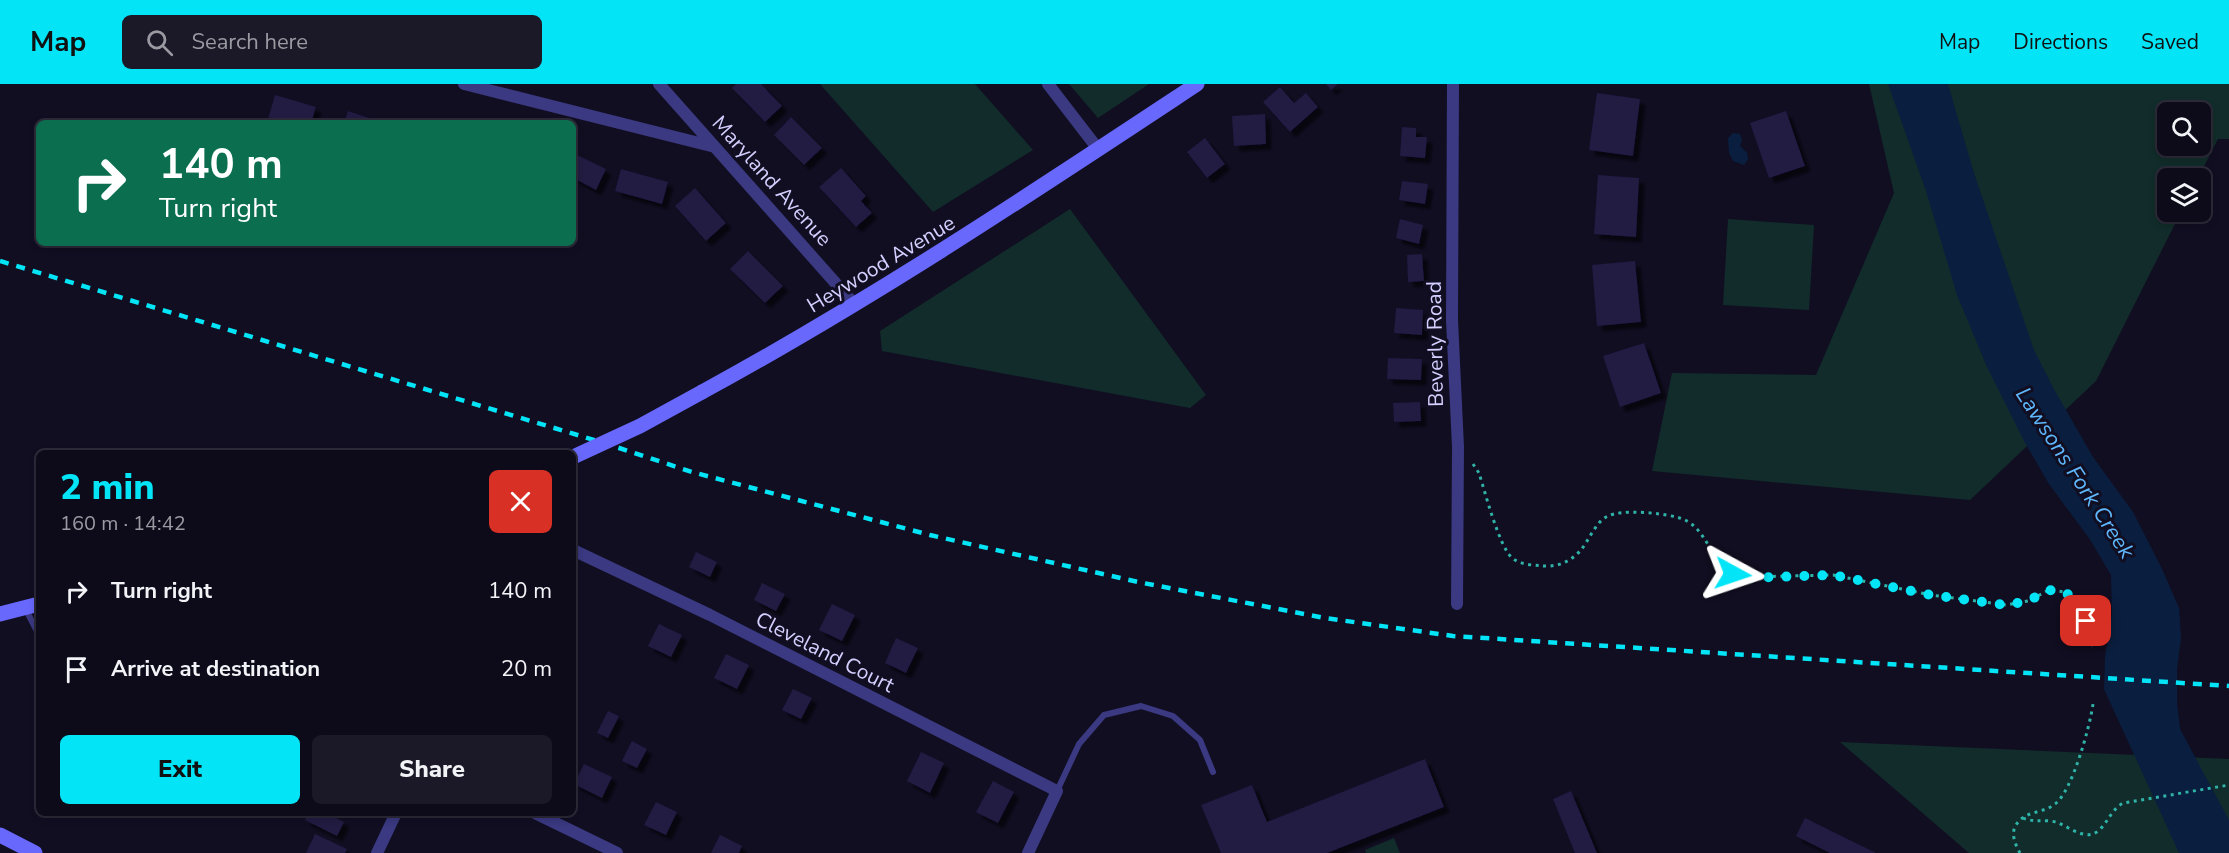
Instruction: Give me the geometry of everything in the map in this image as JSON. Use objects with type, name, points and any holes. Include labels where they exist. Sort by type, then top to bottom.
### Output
[{"type":"street","points":[[464,84],[716,147]]},
{"type":"street","name":"Maryland Avenue","points":[[659,84],[855,305]]},
{"type":"street","points":[[1048,84],[1098,149]]},
{"type":"street","name":"Heywood Avenue","points":[[576,456],[639,426],[702,392],[855,305],[956,243],[1197,84]]},
{"type":"street","name":"Beverly Road","points":[[1453,84],[1452,320],[1458,447],[1457,604]]},
{"type":"street","name":"Cleveland Court","points":[[576,551],[710,615],[1057,791]]},
{"type":"street","points":[[0,614],[32,606]]},
{"type":"street","points":[[1028,853],[1057,791]]},
{"type":"street","points":[[377,853],[395,816]]},
{"type":"street","points":[[540,816],[616,853]]},
{"type":"street","points":[[0,835],[35,853]]},
{"type":"lane","points":[[32,606],[36,623]]},
{"type":"lane","points":[[1057,791],[1079,744],[1104,715],[1141,706],[1173,716],[1200,740],[1213,772]]},
{"type":"path","points":[[1458,447],[1479,473],[1503,545],[1513,558],[1526,565],[1562,564],[1579,552],[1604,517],[1617,512],[1675,516],[1697,528],[1722,566],[1733,574],[1746,578],[1833,575],[1931,595],[2006,605],[2028,601],[2049,590],[2065,592],[2075,600],[2086,621],[2093,646]]},
{"type":"path","points":[[2020,853],[2015,844],[2015,828],[2030,813],[2054,806],[2064,795],[2089,727],[2093,704]]},
{"type":"path","points":[[2023,818],[2035,821],[2052,820],[2076,831],[2091,834],[2097,832],[2114,808],[2122,803],[2229,785]]},
{"type":"green space","points":[[820,84],[975,84],[1033,150],[933,212]]},
{"type":"green space","points":[[1069,84],[1149,84],[1098,118]]},
{"type":"green space","points":[[1869,84],[2229,84],[2229,139],[2218,139],[2211,153],[2211,102],[2157,102],[2157,156],[2209,156],[2203,168],[2157,168],[2157,222],[2176,222],[2096,381],[1970,500],[1652,471],[1672,373],[1816,375],[1894,193]]},
{"type":"green space","points":[[1070,209],[1206,395],[1190,408],[882,351],[880,331]]},
{"type":"green space","points":[[1728,219],[1814,225],[1809,310],[1723,305]]},
{"type":"green space","points":[[1840,742],[2229,759],[2229,853],[1969,853]]},
{"type":"green space","points":[[1394,838],[1400,853],[1366,853],[1365,850]]},
{"type":"water","name":"Lawsons Fork Creek","points":[[1888,84],[1948,84],[1974,173],[2034,350],[2093,457],[2133,512],[2179,608],[2181,638],[2177,669],[2177,703],[2180,729],[2229,820],[2229,853],[2179,853],[2104,689],[2105,657],[2112,613],[2111,575],[2089,538],[2049,484],[2024,441],[1987,367],[1957,295],[1926,191]]},
{"type":"water","points":[[1733,133],[1740,134],[1742,139],[1740,146],[1747,153],[1748,159],[1744,165],[1733,161],[1729,153],[1728,138]]},
{"type":"building","points":[[736,84],[761,84],[782,106],[765,122],[732,88]]},
{"type":"building","points":[[1326,84],[1338,84],[1331,90]]},
{"type":"building","points":[[1280,87],[1294,103],[1306,93],[1318,107],[1290,132],[1263,102]]},
{"type":"building","points":[[1597,93],[1640,99],[1633,156],[1589,150]]},
{"type":"building","points":[[275,95],[316,107],[312,120],[268,119]]},
{"type":"building","points":[[348,111],[375,120],[345,120]]},
{"type":"building","points":[[1786,111],[1805,166],[1769,178],[1750,123]]},
{"type":"building","points":[[1265,114],[1266,144],[1234,146],[1232,116]]},
{"type":"building","points":[[791,117],[822,148],[804,165],[774,135]]},
{"type":"building","points":[[1402,127],[1416,128],[1416,137],[1427,137],[1425,158],[1400,156]]},
{"type":"building","points":[[1205,138],[1225,164],[1207,178],[1187,152]]},
{"type":"building","points":[[576,154],[606,169],[596,190],[576,180]]},
{"type":"building","points":[[841,168],[866,196],[861,201],[872,213],[856,227],[819,187]]},
{"type":"building","points":[[621,169],[668,182],[662,204],[615,191]]},
{"type":"building","points":[[1598,175],[1639,178],[1636,237],[1594,234]]},
{"type":"building","points":[[1402,181],[1428,184],[1425,204],[1399,200]]},
{"type":"building","points":[[695,188],[726,223],[706,241],[675,206]]},
{"type":"building","points":[[1400,219],[1423,225],[1419,244],[1396,238]]},
{"type":"building","points":[[748,251],[783,286],[765,303],[730,269]]},
{"type":"building","points":[[1422,254],[1424,281],[1408,282],[1407,255]]},
{"type":"building","points":[[1635,261],[1641,322],[1597,326],[1592,265]]},
{"type":"building","points":[[1396,308],[1423,310],[1422,335],[1394,333]]},
{"type":"building","points":[[1644,343],[1661,393],[1620,407],[1603,356]]},
{"type":"building","points":[[1388,358],[1422,359],[1421,380],[1387,379]]},
{"type":"building","points":[[1420,402],[1421,421],[1394,422],[1393,403]]},
{"type":"building","points":[[696,552],[717,562],[710,577],[689,567]]},
{"type":"building","points":[[762,583],[785,594],[776,611],[754,600]]},
{"type":"building","points":[[832,604],[855,615],[842,641],[819,630]]},
{"type":"building","points":[[659,624],[682,635],[671,657],[648,646]]},
{"type":"building","points":[[896,638],[918,648],[906,673],[885,663]]},
{"type":"building","points":[[726,654],[749,665],[737,689],[714,678]]},
{"type":"building","points":[[793,689],[812,698],[801,719],[782,710]]},
{"type":"building","points":[[608,711],[619,716],[608,738],[597,733]]},
{"type":"building","points":[[632,741],[647,749],[637,768],[622,761]]},
{"type":"building","points":[[921,752],[944,763],[930,793],[907,781]]},
{"type":"building","points":[[1425,759],[1444,807],[1327,853],[1221,853],[1201,805],[1252,785],[1267,822]]},
{"type":"building","points":[[584,764],[612,777],[602,798],[576,785]]},
{"type":"building","points":[[993,781],[1014,792],[998,823],[976,812]]},
{"type":"building","points":[[1571,791],[1597,853],[1575,853],[1553,799]]},
{"type":"building","points":[[656,802],[677,812],[666,835],[644,825]]},
{"type":"building","points":[[307,816],[332,816],[344,822],[337,836],[305,820]]},
{"type":"building","points":[[1805,818],[1876,853],[1830,853],[1796,836]]},
{"type":"building","points":[[315,834],[347,849],[345,853],[306,853]]},
{"type":"building","points":[[720,835],[742,846],[739,853],[711,853]]},
{"type":"railway","points":[[0,261],[604,443],[692,472],[930,535],[1138,582],[1325,618],[1453,636],[2229,686]]},
{"type":"route","points":[[1733,574],[1746,578],[1833,575],[1931,595],[2006,605],[2028,601],[2049,590],[2065,592],[2075,600],[2086,621]]}]
